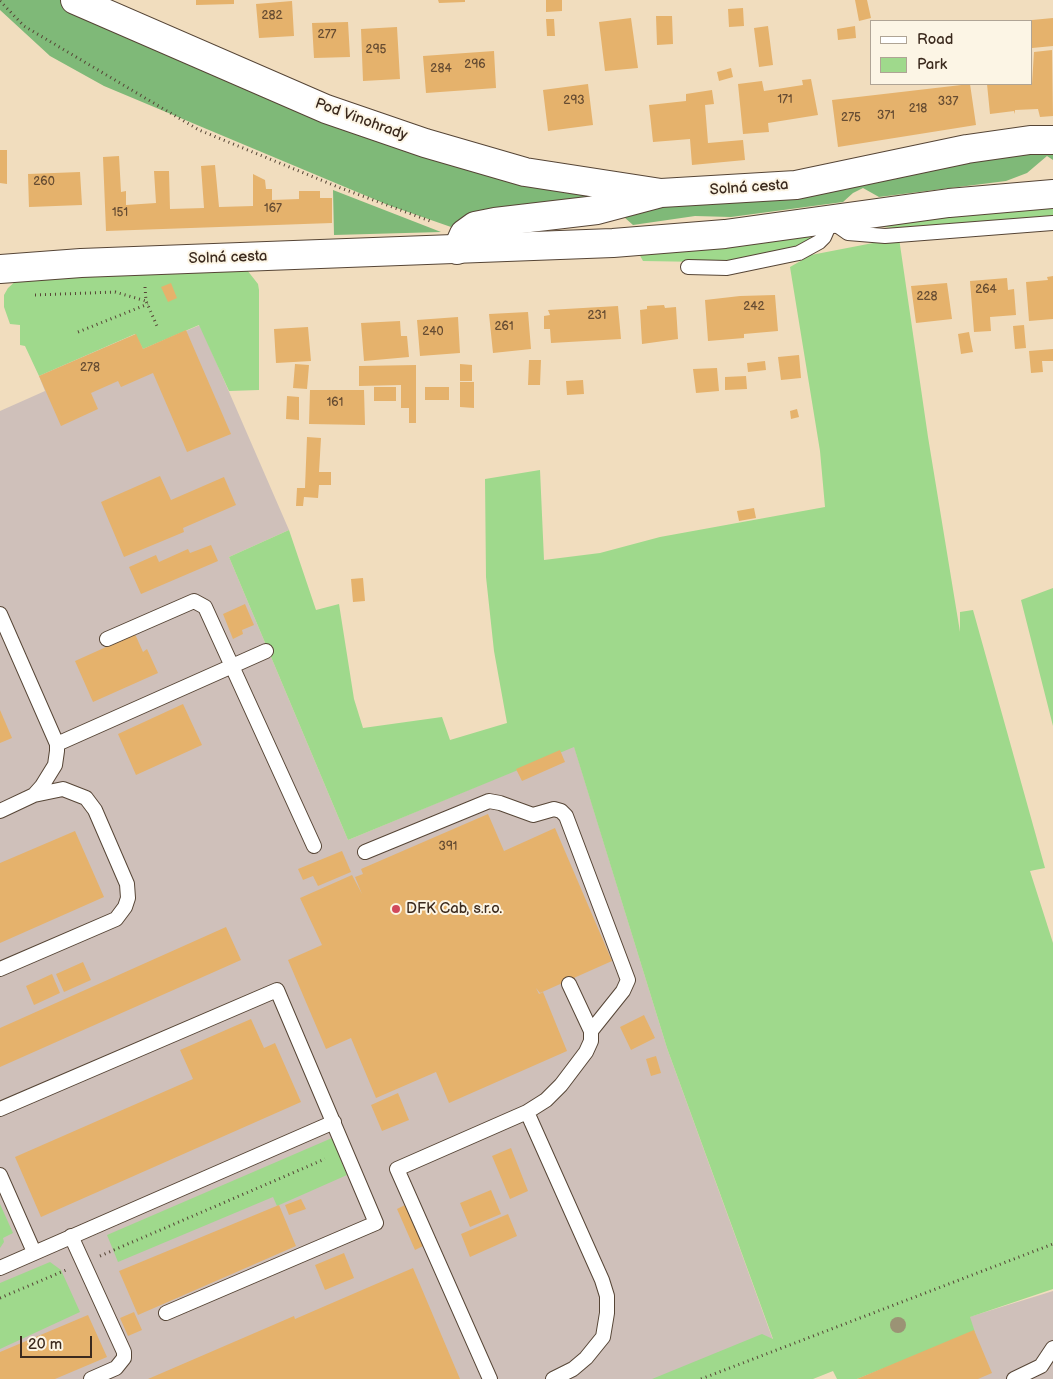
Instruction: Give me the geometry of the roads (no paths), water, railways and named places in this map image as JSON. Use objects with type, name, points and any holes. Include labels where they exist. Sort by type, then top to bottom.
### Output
[{"type":"street","name":"Pod Vinohrady","points":[[75,0],[326,108],[425,143],[525,172],[661,193]]},
{"type":"street","name":"Solná cesta","points":[[460,242],[475,226],[597,210],[661,193],[796,185],[967,149],[1010,142],[1053,140]]},
{"type":"street","name":"Solná cesta","points":[[0,269],[460,242],[641,241],[725,234],[831,221],[949,203],[1053,194]]},
{"type":"lane","points":[[688,267],[727,268],[799,253],[813,247],[824,237],[831,221],[848,233],[885,236],[1053,223]]},
{"type":"lane","points":[[107,639],[194,601],[206,607],[314,846]]},
{"type":"lane","points":[[0,614],[57,744],[55,765],[48,779],[34,795]]},
{"type":"lane","points":[[57,744],[266,651]]},
{"type":"lane","points":[[0,811],[34,795],[63,789],[86,798],[94,810],[127,884],[128,898],[125,907],[116,919],[0,969]]},
{"type":"lane","points":[[365,852],[488,802],[500,802],[530,815],[554,809],[562,811],[566,816],[628,980],[623,991],[591,1031]]},
{"type":"lane","points":[[490,1379],[397,1169],[527,1112],[546,1100],[572,1073],[591,1041],[591,1031],[569,984]]},
{"type":"lane","points":[[0,1109],[277,990],[376,1222],[166,1313]]},
{"type":"lane","points":[[527,1112],[602,1280],[608,1313],[602,1338],[586,1358],[553,1379]]},
{"type":"lane","points":[[0,1268],[334,1122]]},
{"type":"lane","points":[[0,1175],[34,1252]]},
{"type":"lane","points":[[71,1236],[124,1352],[124,1358],[116,1368],[91,1379]]},
{"type":"lane","points":[[1014,1379],[1041,1366],[1053,1348]]},
{"type":"place","name":"DFK Cab, s.r.o.","points":[[396,909]]}]
